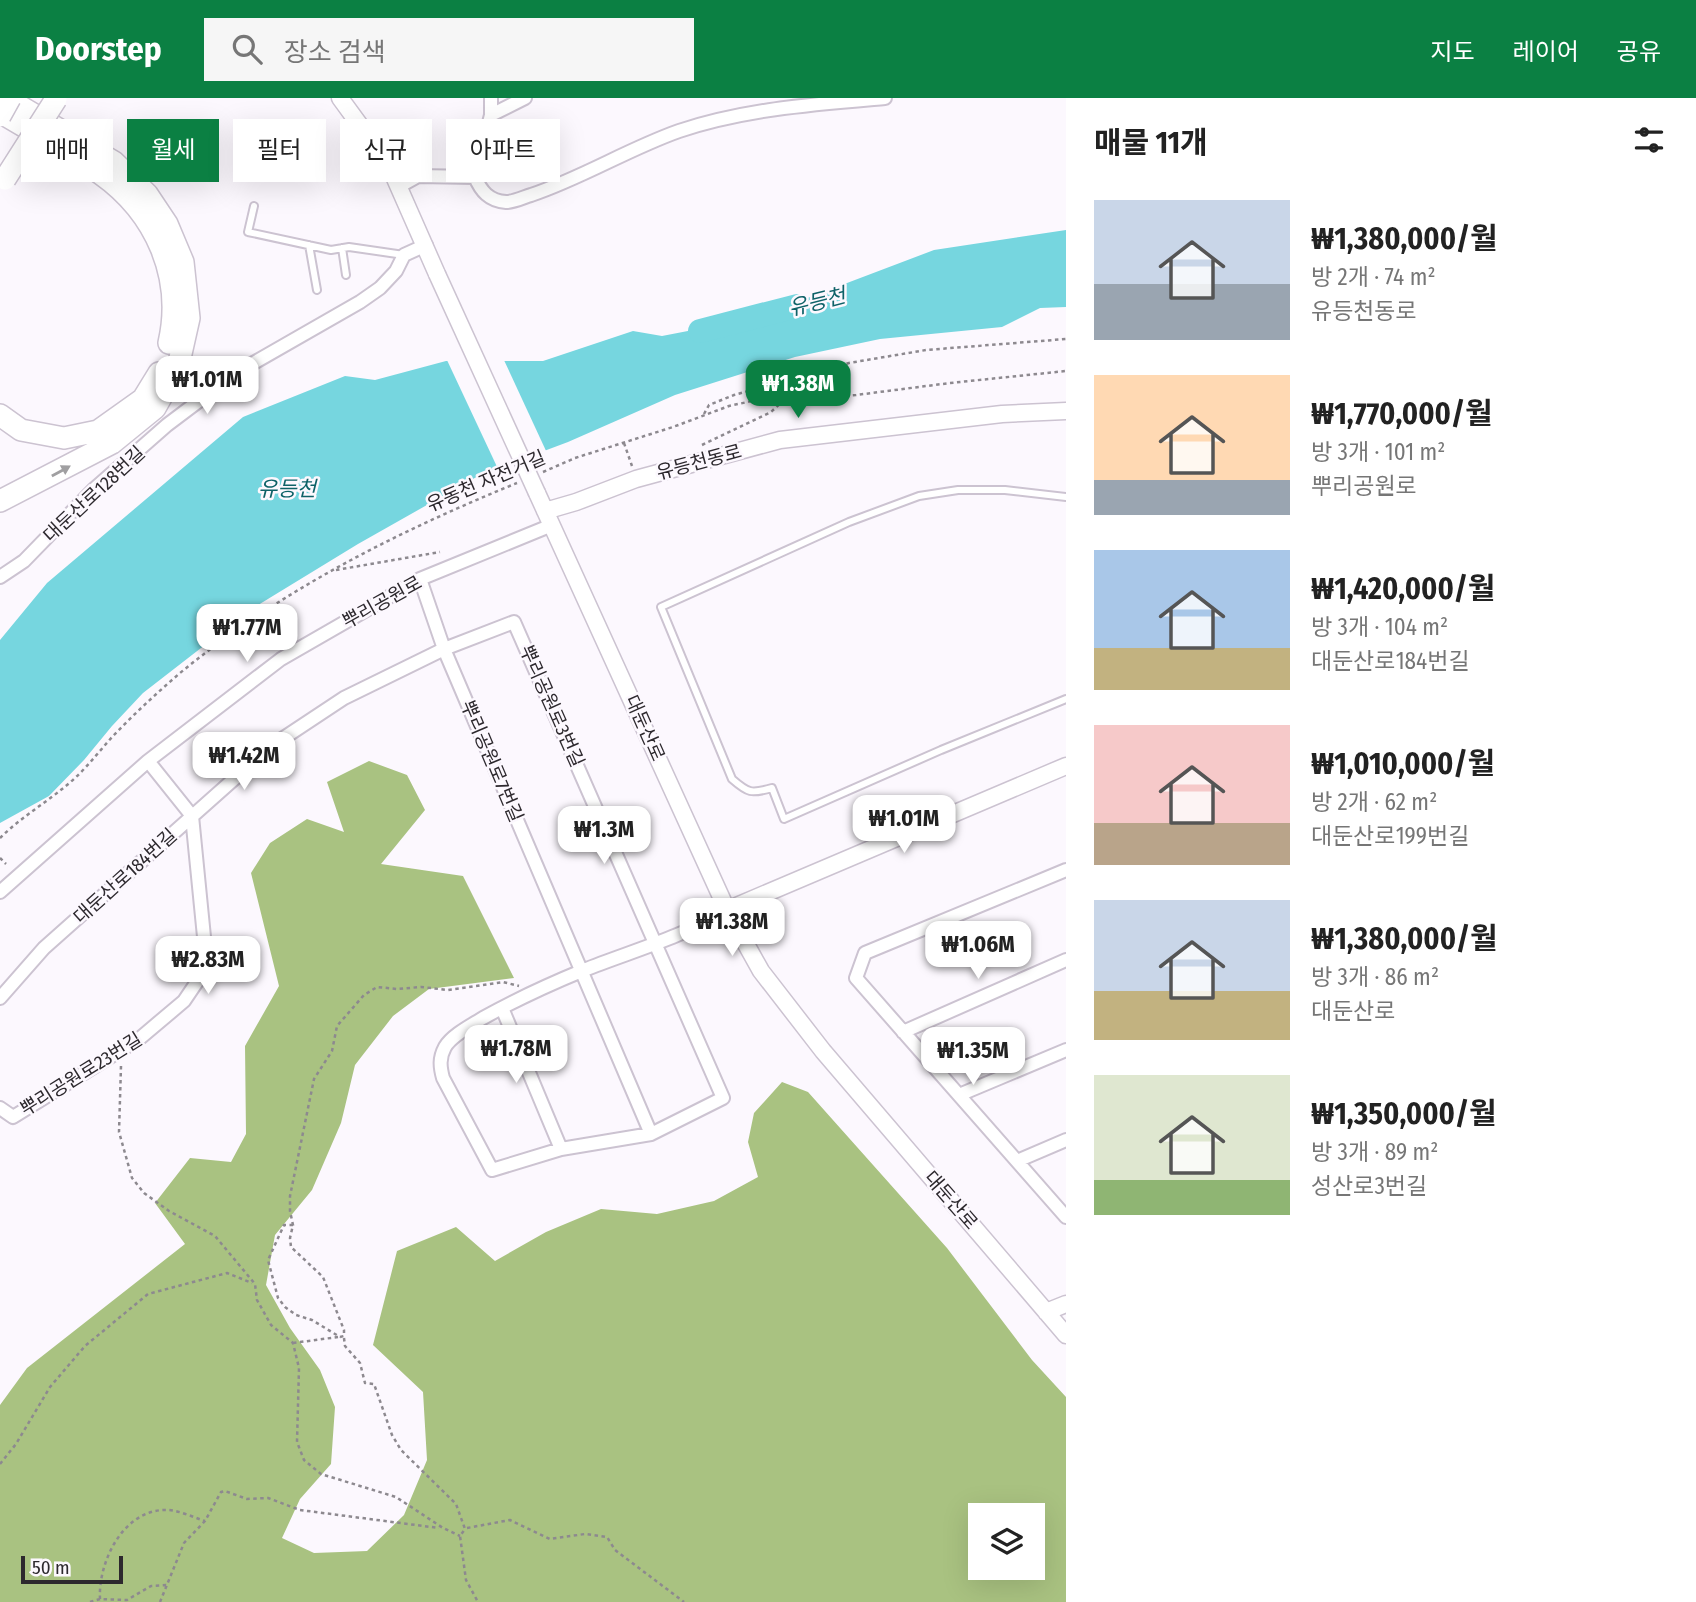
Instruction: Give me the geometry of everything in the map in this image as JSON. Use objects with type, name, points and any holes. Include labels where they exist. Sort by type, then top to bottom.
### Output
[{"type":"highway","points":[[0,415],[22,430],[64,438],[98,431],[143,399],[165,363],[174,319],[169,265],[154,232],[135,204],[103,174],[0,114],[8,98],[114,162],[147,194],[167,224],[183,262],[189,318],[178,368],[155,408],[112,443],[0,501]]},
{"type":"highway","points":[[2,185],[57,98]]},
{"type":"main road","name":"대둔산로","points":[[340,98],[375,143],[400,186],[437,274],[727,910],[761,971],[823,1051],[1066,1335]]},
{"type":"main road","name":"유등천동로","points":[[549,518],[576,502],[636,479],[780,440],[1002,414],[1066,411]]},
{"type":"main road","points":[[727,910],[1066,766]]},
{"type":"main road","points":[[1046,1312],[1066,1304]]},
{"type":"street","points":[[490,119],[491,98]]},
{"type":"street","points":[[491,115],[525,98]]},
{"type":"street","points":[[477,182],[481,191],[491,198],[508,202],[557,187],[690,128],[749,113],[817,103],[884,98]]},
{"type":"street","points":[[400,186],[418,176],[446,176]]},
{"type":"street","points":[[404,255],[426,245]]},
{"type":"street","name":"대둔산로128번길","points":[[0,577],[24,561],[93,490],[167,425],[236,373],[360,303],[396,271],[404,255]]},
{"type":"street","name":"뿌리공원로","points":[[0,892],[148,761],[282,659],[420,579],[549,518]]},
{"type":"street","name":"뿌리공원로7번길","points":[[420,579],[444,649],[651,1134]]},
{"type":"street","name":"대둔산로184번길","points":[[0,998],[44,948],[270,747],[344,698],[444,649],[514,622]]},
{"type":"street","name":"뿌리공원로3번길","points":[[514,622],[723,1098],[651,1134]]},
{"type":"street","points":[[148,761],[192,816]]},
{"type":"street","name":"뿌리공원로23번길","points":[[0,1108],[13,1116],[139,1040],[184,1001],[207,967],[192,816]]},
{"type":"street","points":[[1066,870],[866,953],[856,978],[1066,1217]]},
{"type":"street","points":[[651,1134],[561,1149],[492,1170],[443,1078],[439,1064],[446,1045],[502,1008],[582,971],[700,926],[727,910]]},
{"type":"street","points":[[903,1032],[1066,960]]},
{"type":"street","points":[[502,1008],[561,1149]]},
{"type":"street","points":[[958,1095],[1066,1050]]},
{"type":"street","points":[[1017,1161],[1066,1140]]},
{"type":"lane","points":[[254,206],[248,232],[331,250],[349,247],[404,255]]},
{"type":"lane","points":[[309,246],[317,290]]},
{"type":"lane","points":[[342,248],[346,275]]},
{"type":"lane","points":[[1066,497],[1005,490],[958,490],[919,496],[849,522],[661,607],[732,779],[743,789],[754,793],[772,788],[784,820],[941,750],[1066,699]]},
{"type":"path","points":[[704,416],[709,405],[849,363],[926,349],[1066,339]]},
{"type":"path","name":"유동천 자전거길","points":[[534,475],[575,458],[729,406],[752,401],[856,395],[1066,372]]},
{"type":"path","points":[[695,448],[771,412],[784,400]]},
{"type":"path","points":[[624,443],[636,479]]},
{"type":"path","name":"유동천 자전거길","points":[[0,838],[75,778],[134,715],[180,673],[257,616],[332,570],[411,528],[524,480]]},
{"type":"path","points":[[332,570],[440,552]]},
{"type":"path","name":"유동천 자전거길","points":[[0,832],[9,830]]},
{"type":"path","points":[[0,858],[6,864]]},
{"type":"path","points":[[465,1529],[456,1504],[401,1450],[377,1397],[377,1388],[374,1384],[365,1383],[360,1363],[345,1346],[341,1321],[323,1276],[291,1247],[293,1225],[290,1196],[314,1079],[332,1051],[337,1026],[364,995],[377,987],[447,990],[503,982],[516,985],[530,995]]},
{"type":"path","points":[[122,1050],[119,1132],[132,1178],[145,1193],[169,1211],[215,1236],[255,1284],[257,1300],[271,1325],[293,1343],[299,1368],[297,1443],[304,1460],[321,1474],[396,1497],[460,1536]]},
{"type":"path","points":[[293,1225],[284,1225],[268,1260],[278,1298],[296,1315],[342,1336]]},
{"type":"path","points":[[0,1464],[16,1444],[50,1387],[85,1346],[148,1294],[227,1273],[255,1284]]},
{"type":"path","points":[[293,1343],[342,1336]]},
{"type":"path","points":[[160,1602],[184,1543],[205,1521],[216,1498],[225,1491],[247,1499],[268,1498],[300,1510],[443,1528]]},
{"type":"path","points":[[100,1599],[101,1577],[109,1555],[119,1537],[136,1519],[148,1513],[166,1510],[205,1521]]},
{"type":"path","points":[[478,1602],[466,1580],[460,1536],[465,1529],[510,1520],[550,1539],[585,1534],[607,1537],[615,1550],[684,1602]]},
{"type":"path","points":[[90,1602],[100,1599],[127,1600],[151,1586],[168,1585]]},
{"type":"green space","points":[[369,761],[407,775],[425,810],[381,864],[463,876],[514,978],[429,989],[393,1016],[355,1065],[341,1123],[312,1190],[275,1235],[266,1285],[290,1328],[320,1370],[335,1407],[331,1464],[300,1499],[282,1538],[314,1553],[367,1551],[404,1515],[427,1460],[423,1392],[373,1345],[397,1251],[456,1227],[495,1261],[546,1232],[601,1209],[657,1214],[714,1201],[758,1177],[748,1142],[754,1113],[782,1082],[808,1092],[947,1248],[1032,1360],[1066,1397],[1066,1602],[0,1602],[0,1405],[27,1368],[185,1244],[155,1203],[190,1158],[231,1162],[246,1134],[245,1046],[279,986],[251,873],[270,843],[307,819],[344,832],[327,782]]},
{"type":"water","name":"유등천","points":[[1066,230],[1066,307],[1040,308],[1002,327],[880,339],[795,357],[675,395],[568,442],[480,475],[358,544],[250,610],[143,693],[49,796],[0,823],[0,640],[47,583],[243,417],[345,376],[375,380],[446,361],[543,361],[633,331],[662,336],[755,318],[934,250]]},
{"type":"pier","points":[[446,358],[503,358],[547,453],[499,471]]},
{"type":"waterway","name":"유등천","points":[[700,331],[797,306]]}]
